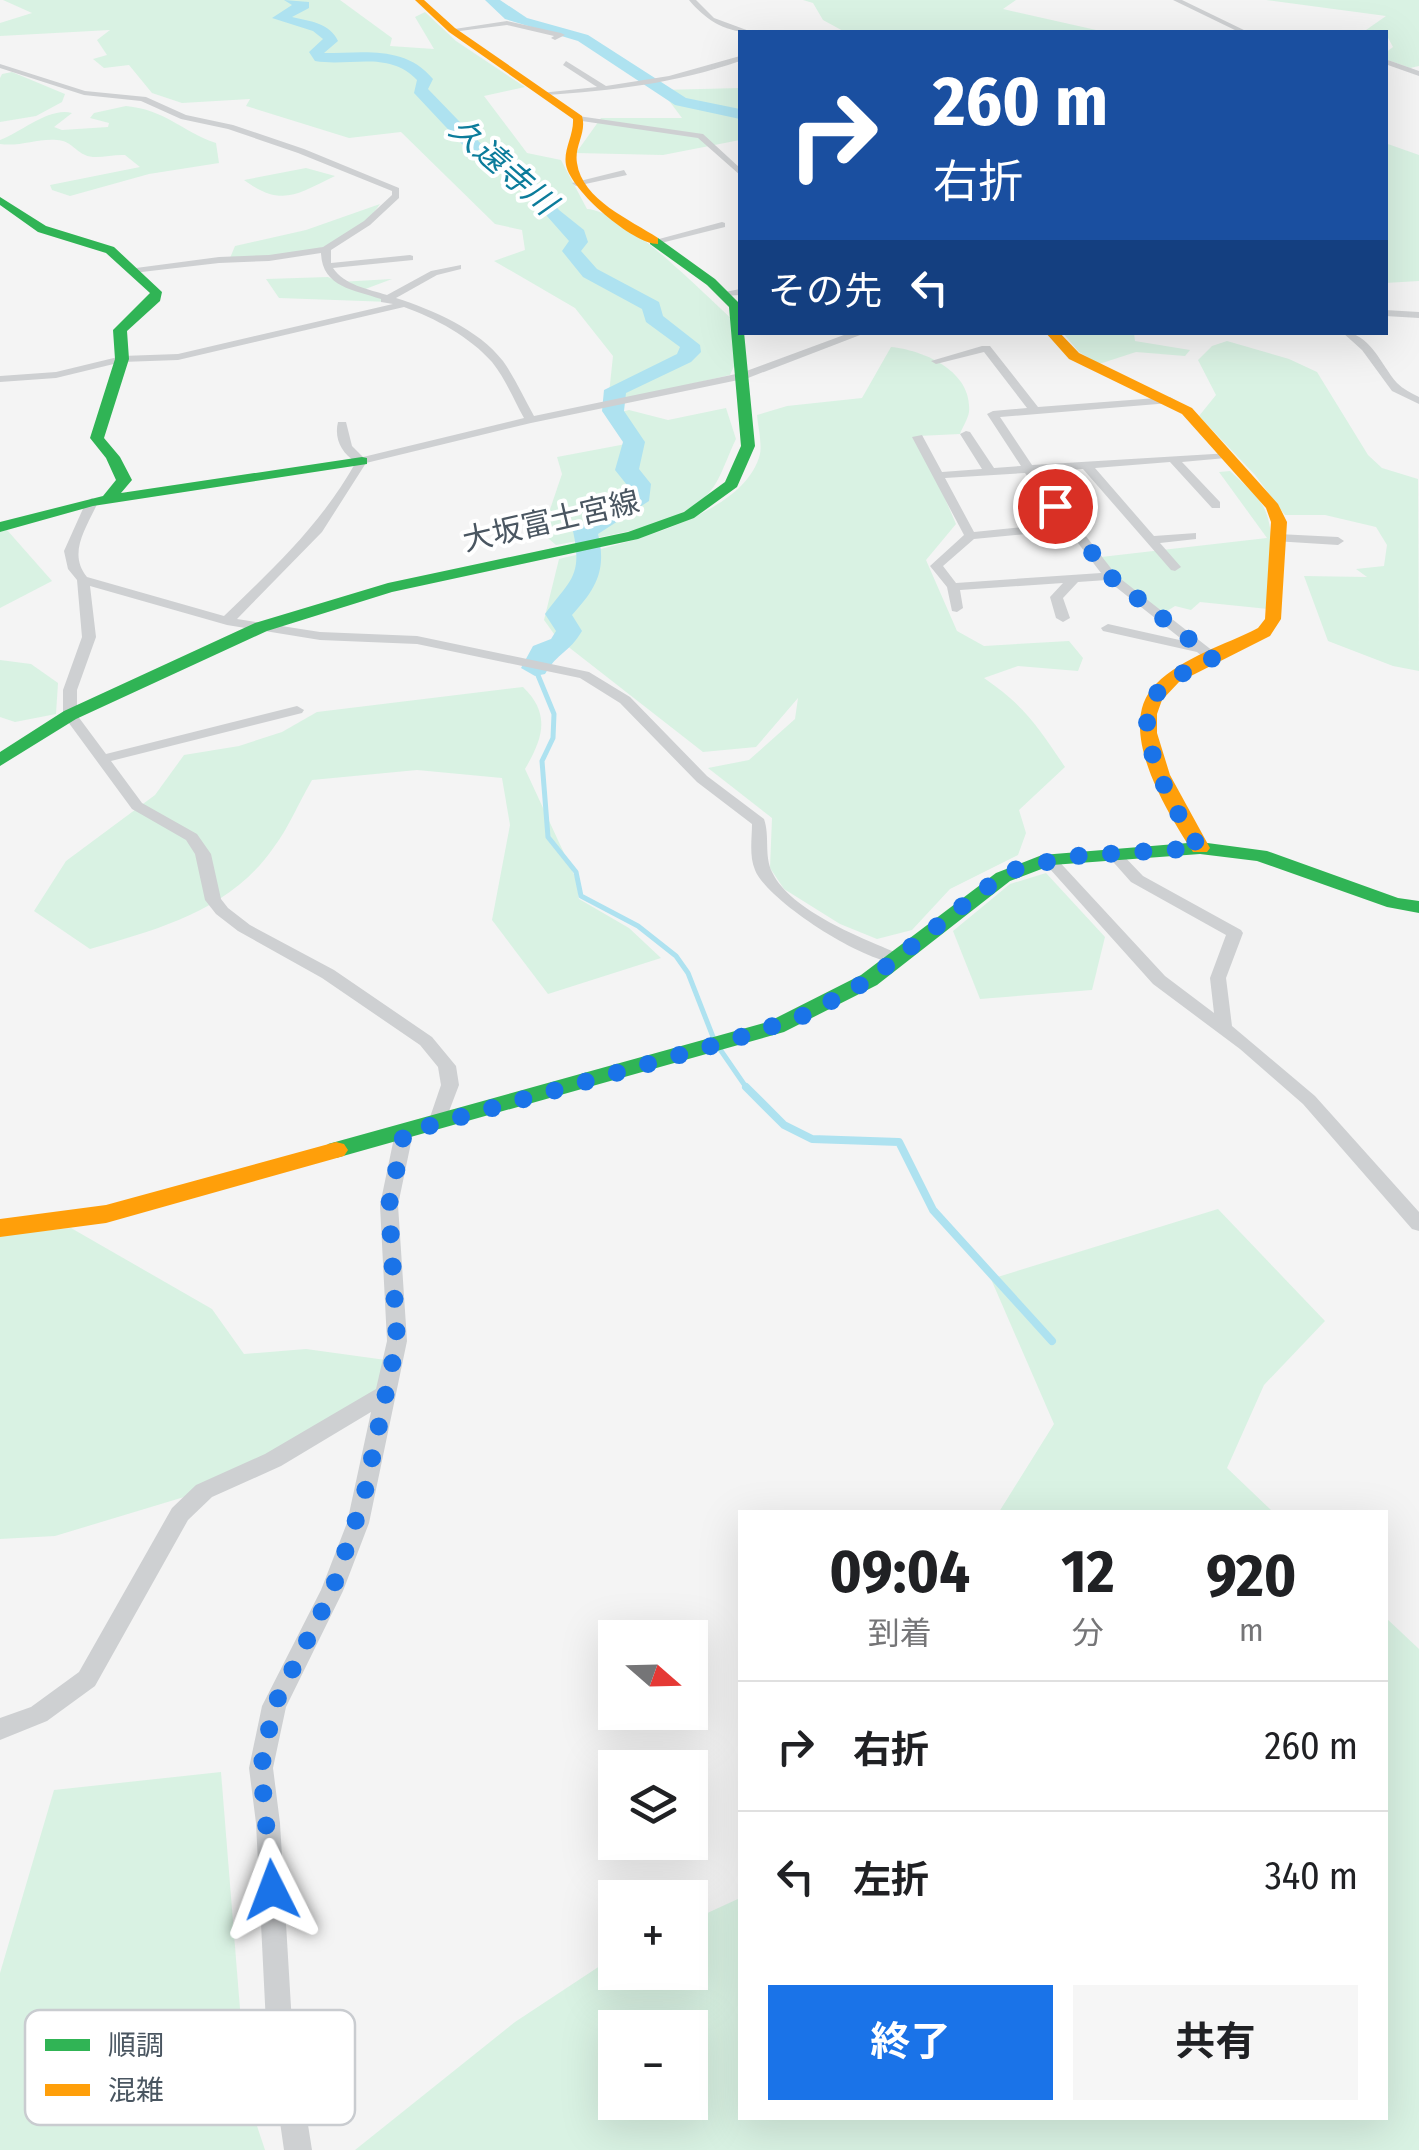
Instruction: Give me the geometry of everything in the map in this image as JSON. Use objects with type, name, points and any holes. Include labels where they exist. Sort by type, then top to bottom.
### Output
[{"type":"street","points":[[419,0],[452,30],[578,118],[700,136],[712,142],[726,162],[738,171]]},
{"type":"street","points":[[692,0],[711,20],[742,30]]},
{"type":"street","points":[[1176,0],[1240,30]]},
{"type":"street","points":[[452,30],[507,23],[561,36],[555,38]]},
{"type":"street","points":[[545,93],[604,88],[705,71],[738,59]]},
{"type":"street","points":[[1388,62],[1416,70]]},
{"type":"street","points":[[566,63],[604,88]]},
{"type":"street","points":[[0,66],[75,91],[143,99],[184,118],[230,126],[396,190],[396,196],[368,223],[326,248],[269,258],[136,271]]},
{"type":"street","points":[[578,118],[580,126],[570,159],[576,183],[624,173]]},
{"type":"street","name":"大坂富士宮線","points":[[576,183],[592,200],[736,304]]},
{"type":"street","points":[[0,200],[42,230],[110,250],[148,282],[156,298],[120,330],[122,360],[97,438],[113,457],[124,480],[100,502],[70,552],[82,580],[89,637],[70,690],[70,715],[137,806],[192,836],[203,854],[213,900],[222,911],[244,928],[342,983],[426,1041],[447,1066],[450,1085],[437,1123]]},
{"type":"street","points":[[653,242],[722,226]]},
{"type":"street","points":[[326,248],[323,258],[339,282],[428,312],[491,353],[531,420]]},
{"type":"street","points":[[327,266],[410,258]]},
{"type":"street","points":[[385,300],[434,272],[458,267]]},
{"type":"street","points":[[0,379],[56,375],[122,360],[211,351],[400,305]]},
{"type":"street","points":[[1388,312],[1419,315]]},
{"type":"street","name":"大坂富士宮線","points":[[0,760],[70,715],[261,627],[313,608],[388,588],[610,543],[689,515],[732,484],[748,446],[739,335]]},
{"type":"street","points":[[837,335],[846,340]]},
{"type":"street","points":[[0,527],[100,502],[362,461],[531,420],[613,406],[657,392],[744,376],[857,335]]},
{"type":"street","points":[[1054,335],[1074,356],[1170,400],[1187,412],[1273,507],[1279,522],[1273,619],[1250,642],[1207,653],[1174,678],[1152,698],[1145,719],[1166,790],[1200,848]]},
{"type":"street","points":[[1351,335],[1366,348],[1396,389],[1419,401]]},
{"type":"street","points":[[936,362],[986,348],[1034,410]]},
{"type":"street","points":[[1170,400],[993,414],[1070,526],[1111,576],[1207,653]]},
{"type":"street","points":[[342,424],[342,440],[354,457],[362,461]]},
{"type":"street","points":[[966,434],[991,472]]},
{"type":"street","points":[[918,438],[942,475],[956,517],[970,536]]},
{"type":"street","points":[[942,475],[1226,455]]},
{"type":"street","points":[[1172,458],[1216,506]]},
{"type":"street","points":[[227,621],[300,553],[340,506],[362,461]]},
{"type":"street","points":[[1087,466],[1175,567]]},
{"type":"street","points":[[957,608],[953,587],[936,566],[970,536],[1070,526]]},
{"type":"street","points":[[1150,540],[1192,536]]},
{"type":"street","points":[[1278,538],[1338,541]]},
{"type":"street","points":[[953,587],[1111,576]]},
{"type":"street","points":[[1063,618],[1056,597],[1074,578]]},
{"type":"street","points":[[82,580],[227,621],[320,636],[417,640],[584,675],[624,700],[702,779],[759,822],[760,865],[779,892],[835,931],[896,959]]},
{"type":"street","points":[[1108,628],[1207,653]]},
{"type":"street","points":[[102,759],[297,710]]},
{"type":"street","points":[[0,1228],[106,1214],[729,1041],[808,1014],[869,980],[984,889],[1018,868],[1049,860],[1200,848],[1260,856],[1394,903],[1419,907]]},
{"type":"street","points":[[1115,855],[1137,878],[1234,933],[1218,978],[1224,1029]]},
{"type":"street","points":[[1049,860],[1159,980],[1309,1100],[1419,1224]]},
{"type":"street","points":[[278,2010],[268,1823],[261,1768],[274,1706],[332,1591],[358,1523],[397,1341],[389,1205],[404,1133]]},
{"type":"street","points":[[0,1728],[39,1714],[87,1679],[180,1514],[204,1491],[273,1460],[385,1394]]},
{"type":"street","points":[[294,2125],[298,2150]]},
{"type":"green space","points":[[3,0],[340,0],[392,38],[390,46],[434,49],[415,17],[425,12],[456,41],[525,87],[484,96],[527,153],[561,160],[587,209],[602,213],[641,237],[732,319],[735,364],[730,375],[608,403],[613,356],[575,308],[494,261],[525,250],[522,230],[495,224],[401,132],[349,138],[246,106],[250,99],[182,103],[152,93],[129,65],[104,68],[93,59],[107,55],[97,40],[110,30],[0,36],[0,23],[32,13]]},
{"type":"green space","points":[[803,0],[1016,0],[1003,9],[1096,30],[841,30],[823,20],[813,3]]},
{"type":"green space","points":[[1266,0],[1419,0],[1419,66],[1410,68],[1388,60],[1388,51],[1393,47],[1388,30],[1366,30],[1386,16]]},
{"type":"green space","points":[[12,72],[65,94],[62,102],[36,116],[0,122],[0,78]]},
{"type":"green space","points":[[738,88],[738,140],[663,155],[576,153],[601,118],[682,118],[661,90]]},
{"type":"green space","points":[[126,106],[163,116],[216,143],[219,163],[149,174],[70,196],[52,190],[50,185],[140,167],[125,155],[89,156],[62,141],[0,144],[0,140],[36,121],[63,112],[72,113],[54,127],[108,127],[109,123],[90,118],[94,113]]},
{"type":"green space","points":[[1388,144],[1419,155],[1419,281],[1388,283]]},
{"type":"green space","points":[[306,168],[335,176],[279,196],[244,180]]},
{"type":"green space","points":[[380,204],[350,234],[313,250],[293,255],[230,258],[235,246],[306,230]]},
{"type":"green space","points":[[328,277],[339,282],[392,279],[360,291],[391,302],[279,298],[266,279]]},
{"type":"green space","points":[[1065,335],[1134,335],[1135,341],[1190,350],[1185,356],[1136,352],[1099,364],[1079,352]]},
{"type":"green space","points":[[1227,341],[1289,359],[1317,372],[1368,455],[1382,468],[1418,479],[1419,671],[1393,666],[1328,641],[1304,576],[1367,577],[1356,569],[1384,566],[1387,545],[1376,527],[1325,515],[1285,515],[1255,475],[1199,416],[1216,395],[1198,360],[1212,346]]},
{"type":"green space","points":[[891,347],[944,365],[963,385],[968,398],[968,415],[960,434],[918,436],[956,524],[926,560],[957,631],[984,646],[1069,641],[1083,658],[1078,671],[1018,666],[984,678],[1030,718],[1065,767],[1019,810],[1026,833],[1018,855],[950,889],[912,930],[877,939],[840,924],[784,889],[770,868],[772,818],[708,768],[749,760],[795,719],[798,698],[756,747],[703,752],[557,638],[544,620],[559,559],[642,537],[704,512],[749,477],[760,454],[757,415],[787,406],[862,398]]},
{"type":"green space","points":[[726,408],[736,439],[716,483],[687,510],[644,527],[556,545],[542,533],[562,474],[557,457],[626,444],[606,416],[629,410],[668,420]]},
{"type":"green space","points":[[1230,471],[1256,496],[1268,517],[1268,609],[1200,602],[1191,610],[1175,606],[1164,613],[1116,581],[1101,557],[1267,538],[1219,472]]},
{"type":"green space","points":[[7,530],[52,581],[0,608],[0,532]]},
{"type":"green space","points":[[0,660],[31,664],[58,683],[56,714],[15,722],[0,717]]},
{"type":"green space","points":[[523,687],[541,717],[540,737],[525,769],[576,879],[579,899],[629,928],[661,958],[548,994],[492,920],[510,825],[502,778],[417,770],[312,780],[257,869],[215,902],[167,925],[90,949],[34,911],[66,861],[155,795],[184,755],[239,746],[282,732],[317,712]]},
{"type":"green space","points":[[1046,873],[1105,937],[1092,990],[980,999],[953,931],[1010,884]]},
{"type":"green space","points":[[1218,1209],[1325,1321],[1264,1385],[1227,1468],[1271,1510],[1000,1510],[1054,1424],[991,1279]]},
{"type":"green space","points":[[71,1228],[212,1309],[244,1354],[306,1349],[393,1361],[385,1394],[204,1491],[55,1536],[0,1539],[0,1235]]},
{"type":"green space","points":[[1388,1620],[1419,1649],[1419,2150],[355,2150],[515,2022],[598,1967],[598,1990],[708,1990],[708,1913],[738,1899],[738,2120],[1388,2120]]},
{"type":"green space","points":[[221,1772],[240,2010],[25,2010],[25,2125],[257,2125],[265,2150],[0,2150],[0,1973],[54,1790]]},
{"type":"waterway","name":"久遠寺川","points":[[291,0],[304,5],[279,18],[318,28],[330,37],[331,41],[316,52],[320,58],[377,56],[404,62],[415,69],[425,79],[420,90],[481,154],[514,168],[553,214],[577,234],[579,242],[571,251],[590,273],[652,306],[653,318],[690,345],[691,352],[684,358],[615,390],[613,411],[634,442],[627,470],[639,484],[637,501],[585,531],[590,569],[583,586],[558,614],[569,631],[561,644],[542,652],[535,668]]},
{"type":"waterway","points":[[492,0],[521,21],[583,38],[681,102],[738,114]]},
{"type":"waterway","points":[[535,668],[554,714],[553,738],[542,761],[548,837],[576,872],[581,896],[638,926],[676,956],[688,973],[715,1042],[748,1090]]},
{"type":"waterway","points":[[746,1087],[784,1125],[812,1139],[899,1142],[933,1210],[1052,1341]]},
{"type":"traffic: fast","points":[[0,200],[42,229],[110,250],[156,292],[156,298],[120,330],[122,359],[97,438],[113,457],[124,480],[107,501]]},
{"type":"traffic: fast","points":[[0,760],[70,715],[261,627],[388,588],[632,536],[689,515],[732,484],[748,446],[735,306],[711,282],[654,241]]},
{"type":"traffic: fast","points":[[0,527],[92,502],[362,461]]},
{"type":"traffic: fast","points":[[336,1150],[776,1027],[869,980],[1003,877],[1049,859],[1200,848],[1260,855],[1394,903],[1419,907]]},
{"type":"traffic: slow","points":[[419,0],[452,30],[578,118],[571,163],[582,188],[654,241]]},
{"type":"traffic: slow","points":[[1054,335],[1074,356],[1187,411],[1273,507],[1279,522],[1273,619],[1264,632],[1204,661],[1161,688],[1148,714],[1148,733],[1161,775],[1200,848]]},
{"type":"traffic: slow","points":[[0,1228],[106,1214],[336,1150]]},
{"type":"route","points":[[272,1890],[261,1768],[274,1706],[332,1591],[358,1523],[376,1444],[397,1341],[389,1205],[404,1133],[729,1041],[808,1014],[869,980],[984,889],[1018,868],[1075,856],[1200,848],[1183,825],[1166,790],[1145,719],[1152,698],[1174,678],[1213,658],[1112,578],[1055,506]]}]
